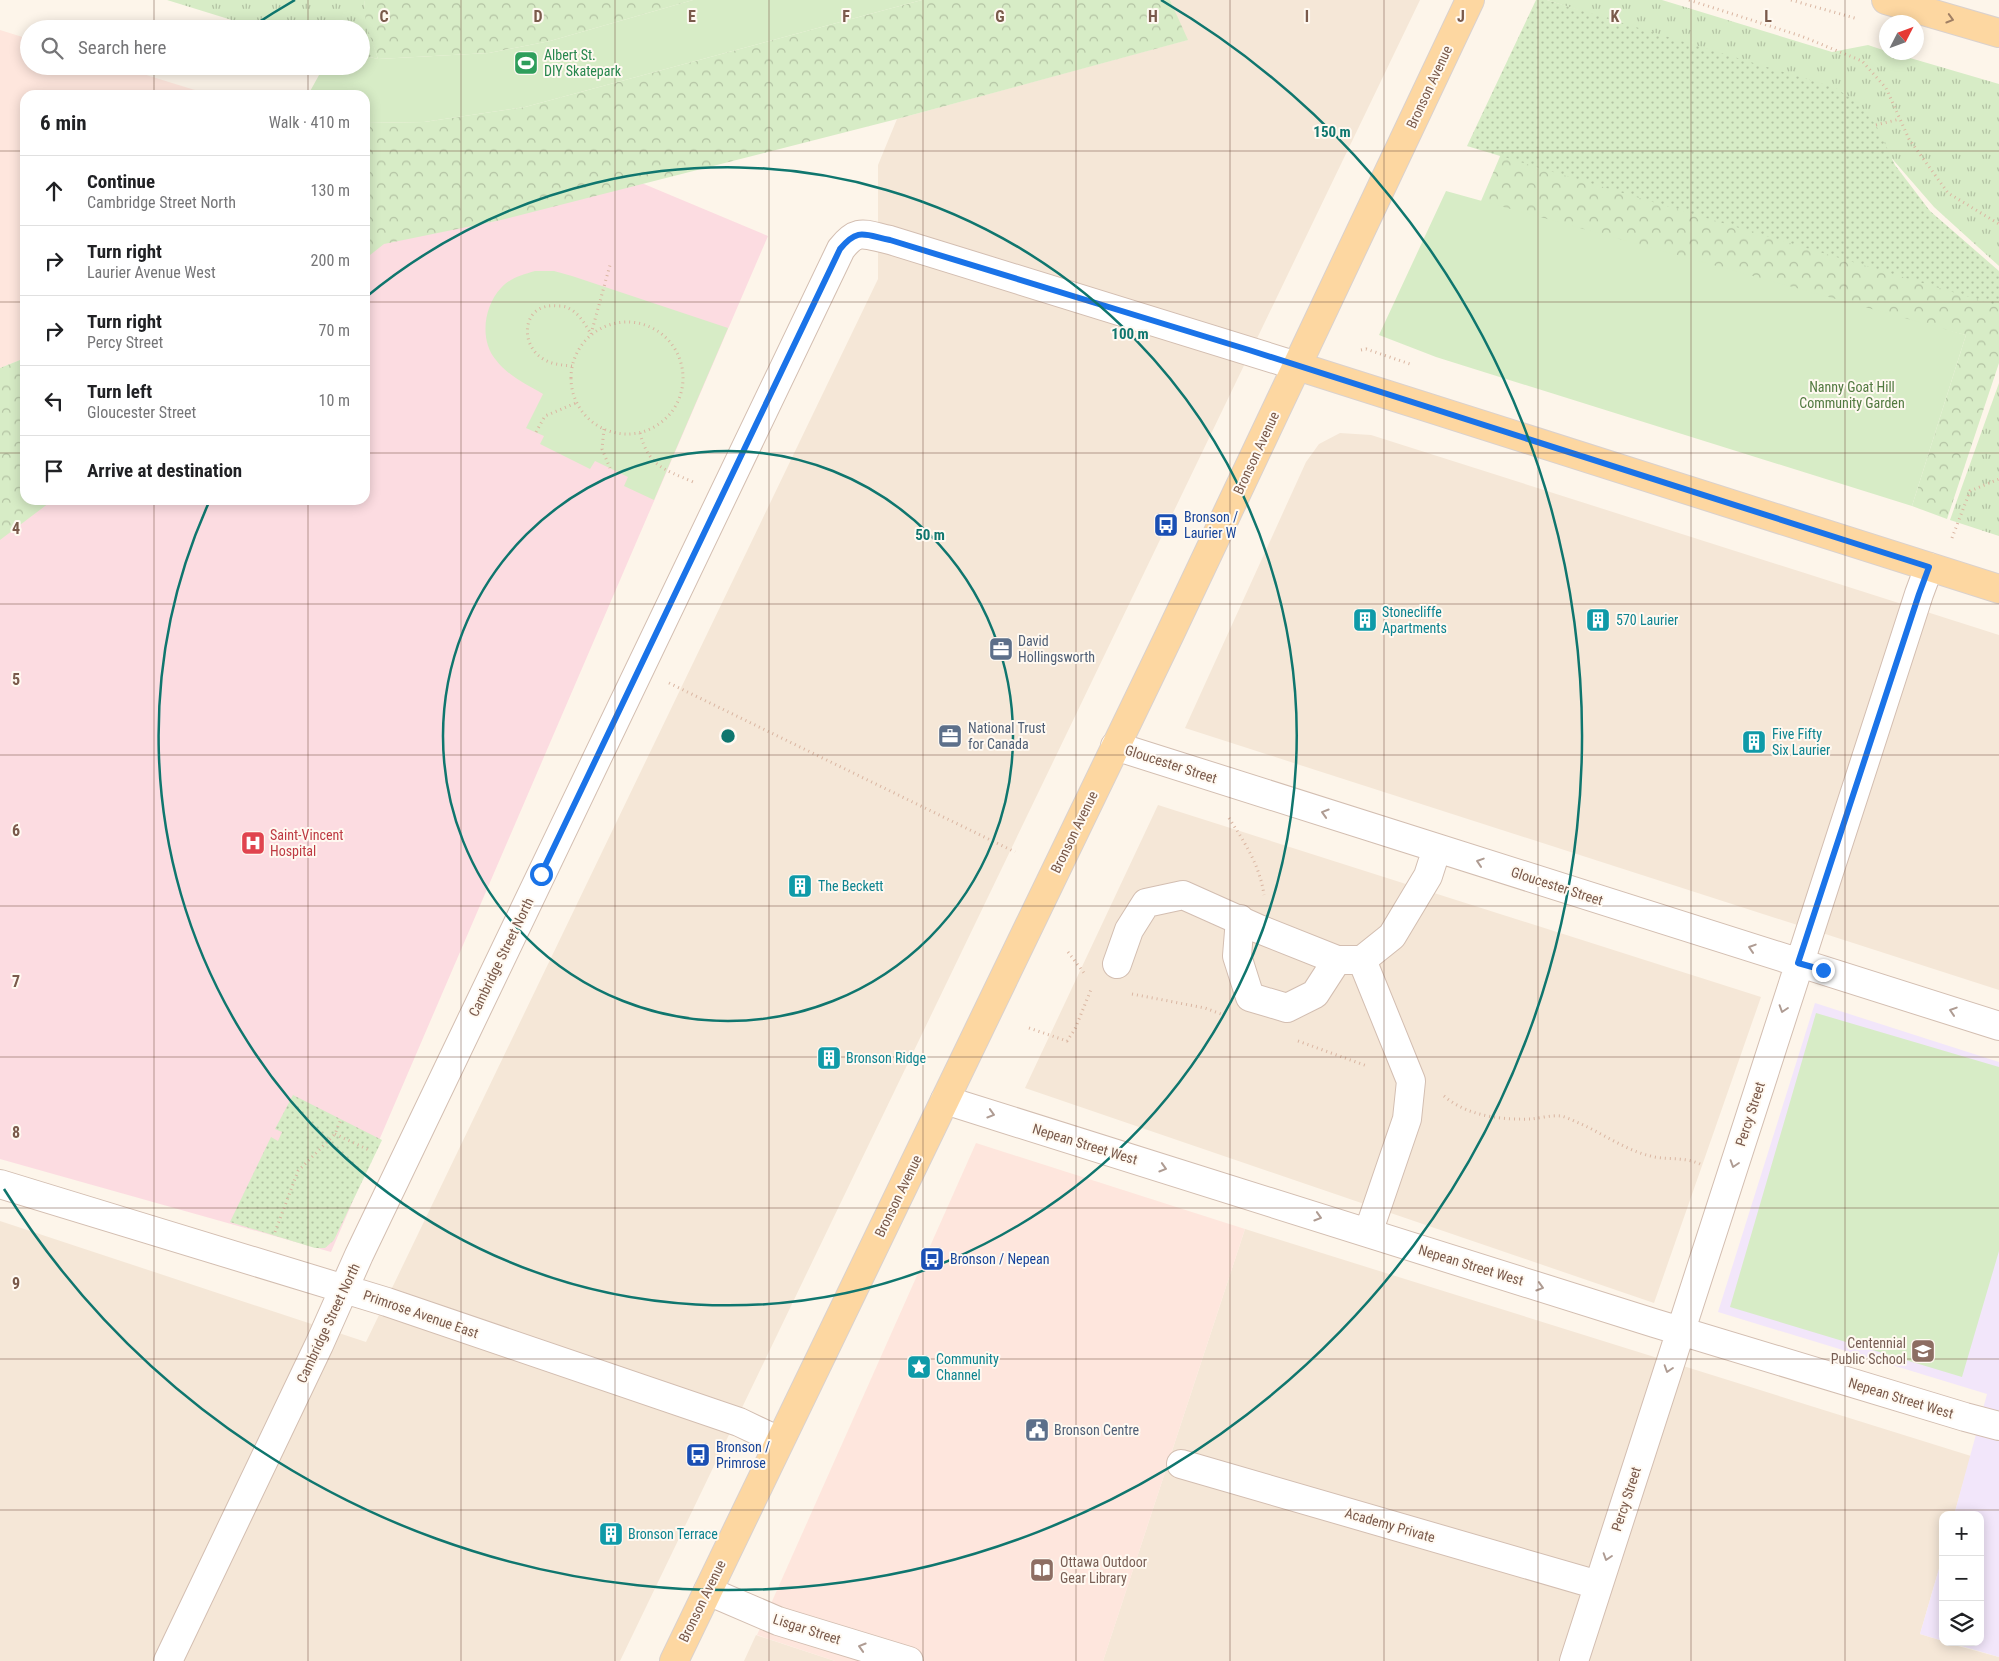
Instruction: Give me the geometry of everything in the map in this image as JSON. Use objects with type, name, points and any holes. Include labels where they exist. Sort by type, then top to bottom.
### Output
[{"type":"main road","name":"Bronson Avenue","points":[[674,1661],[1115,746],[1470,0]]},
{"type":"main road","points":[[1886,0],[1999,33]]},
{"type":"main road","points":[[1297,366],[1999,589]]},
{"type":"street","name":"Cambridge Street North","points":[[168,1661],[840,249],[849,238],[858,234],[890,240],[1297,366]]},
{"type":"street","name":"Percy Street","points":[[1574,1661],[1798,963],[1929,567]]},
{"type":"street","name":"Gloucester Street","points":[[1115,746],[1999,1026]]},
{"type":"street","points":[[1249,924],[1237,956],[1250,997],[1287,1008],[1315,994],[1349,960],[1392,936],[1428,876],[1437,848]]},
{"type":"street","points":[[1117,964],[1129,930],[1146,903],[1184,895],[1249,924],[1349,960],[1411,1081],[1407,1119],[1368,1233]]},
{"type":"street","name":"Nepean Street West","points":[[945,1100],[1680,1331],[1965,1418],[1999,1426]]},
{"type":"street","name":"Primrose Avenue East","points":[[0,1184],[344,1288],[739,1422],[779,1441]]},
{"type":"street","name":"Academy Private","points":[[1181,1464],[1598,1585]]},
{"type":"street","name":"Lisgar Street","points":[[708,1591],[778,1621],[908,1661]]},
{"type":"path","points":[[1689,0],[1801,36],[1862,61],[1886,88],[1909,139],[1948,194],[1999,224]]},
{"type":"path","points":[[1791,0],[1859,20]]},
{"type":"path","points":[[1876,126],[1900,119]]},
{"type":"path","points":[[591,334],[610,265]]},
{"type":"path","points":[[572,366],[558,365],[545,360],[532,350],[527,335],[528,321],[537,310],[551,305],[567,307],[580,318],[591,334]]},
{"type":"path","points":[[626,321],[645,324],[661,332],[674,345],[682,362],[684,380],[680,398],[671,414],[657,426],[640,433],[622,434],[604,429],[588,418],[576,403],[571,385],[572,366],[578,348],[591,334],[608,324],[626,321]]},
{"type":"path","points":[[536,432],[546,416],[576,403]]},
{"type":"path","points":[[604,429],[602,449],[610,468]]},
{"type":"path","points":[[640,433],[645,450],[658,466],[698,485]]},
{"type":"path","points":[[1955,530],[1970,491],[1999,479]]},
{"type":"path","points":[[640,667],[675,686],[1015,852]]},
{"type":"path","points":[[1226,814],[1249,849],[1262,879],[1264,896],[1249,924]]},
{"type":"path","points":[[1068,952],[1088,978]]},
{"type":"path","points":[[1029,1028],[1067,1041],[1075,1029],[1093,985]]},
{"type":"path","points":[[274,1235],[298,1171],[336,1134],[341,1119]]},
{"type":"path","points":[[336,1134],[375,1153]]},
{"type":"shaded area","points":[[1170,0],[1420,0],[620,1661],[0,1661],[0,1221],[366,1342],[878,279],[878,165],[897,119],[1187,40]]},
{"type":"shaded area","points":[[0,30],[20,36],[20,75],[146,75],[195,90],[20,90],[20,360],[0,368]]},
{"type":"shaded area","name":"Saint-Vincent Hospital","points":[[546,143],[768,236],[331,1252],[0,1159],[0,467],[20,493],[20,505],[370,505],[370,248]]},
{"type":"shaded area","points":[[1340,433],[1371,435],[1999,635],[1999,990],[1185,728],[1306,462],[1319,444]]},
{"type":"shaded area","points":[[1158,805],[1761,997],[1654,1303],[1025,1088]]},
{"type":"shaded area","name":"Centennial Public School","points":[[1815,1003],[1999,1062],[1999,1657],[1962,1646],[1984,1646],[1984,1511],[1955,1511],[1987,1394],[1718,1312]]},
{"type":"shaded area","name":"Bronson Centre","points":[[976,1143],[1245,1229],[1103,1661],[835,1661],[757,1635]]},
{"type":"shaded area","points":[[1245,1229],[1971,1456],[1955,1511],[1939,1511],[1939,1569],[1920,1634],[1939,1640],[1939,1646],[1958,1646],[1999,1657],[1999,1661],[1103,1661]]},
{"type":"shaded area","points":[[1939,1569],[1939,1640],[1920,1634]]},
{"type":"shaded area","points":[[756,1635],[835,1661],[744,1661]]},
{"type":"green space","points":[[167,0],[364,0],[366,20],[232,20]]},
{"type":"green space","points":[[364,0],[693,0],[550,41],[489,53],[378,59],[370,36],[370,20],[366,20]]},
{"type":"green space","name":"Albert St. DIY Skatepark","points":[[693,0],[922,0],[525,107],[424,122],[370,123],[370,90],[311,90],[319,75],[370,75],[370,57],[378,59],[489,53],[550,41]]},
{"type":"green space","points":[[922,0],[1170,0],[1188,40],[897,119],[501,220],[384,244],[370,255],[370,123],[424,122],[525,107]]},
{"type":"green space","points":[[1536,0],[1547,0],[1836,88],[1857,103],[1876,125],[1895,165],[1930,211],[1999,271],[1999,306],[1467,146]]},
{"type":"green space","points":[[1547,0],[1662,0],[1832,52],[1868,45],[1879,49],[1879,60],[1917,60],[1999,84],[1999,266],[1934,207],[1835,93]]},
{"type":"green space","points":[[370,34],[378,59],[370,57]]},
{"type":"green space","points":[[1504,147],[1999,277],[1999,363],[1947,519],[1912,506],[1966,335],[1468,217],[1481,201]]},
{"type":"green space","name":"Nanny Goat Hill Community Garden","points":[[1446,191],[1966,335],[1912,506],[1436,357],[1379,335]]},
{"type":"green space","points":[[535,271],[554,271],[572,276],[728,328],[654,500],[624,486],[628,477],[595,461],[590,469],[540,444],[544,436],[526,428],[543,394],[512,375],[496,360],[487,343],[486,323],[487,313],[495,295],[501,288],[512,279]]},
{"type":"green space","points":[[20,360],[20,505],[46,505],[0,540],[0,368]]},
{"type":"green space","points":[[1999,383],[1999,536],[1950,520]]},
{"type":"green space","name":"Centennial Public School","points":[[1816,1013],[1999,1067],[1999,1251],[1962,1377],[1730,1307]]},
{"type":"green space","points":[[293,1095],[382,1140],[334,1240],[325,1248],[315,1248],[230,1222],[271,1137],[278,1141],[282,1132],[275,1129]]},
{"type":"place","name":"Albert St. DIY Skatepark","points":[[526,63]]},
{"type":"place","name":"Bronson / Laurier W","points":[[1166,525]]},
{"type":"place","name":"Stonecliffe Apartments","points":[[1365,620]]},
{"type":"place","name":"570 Laurier","points":[[1598,620]]},
{"type":"place","name":"David Hollingsworth","points":[[1001,649]]},
{"type":"place","name":"National Trust for Canada","points":[[950,736]]},
{"type":"place","name":"Five Fifty Six Laurier","points":[[1754,742]]},
{"type":"place","name":"Saint-Vincent Hospital","points":[[253,843]]},
{"type":"place","name":"The Beckett","points":[[800,886]]},
{"type":"place","name":"Bronson Ridge","points":[[829,1058]]},
{"type":"place","name":"Bronson / Nepean","points":[[932,1259]]},
{"type":"place","name":"Centennial Public School","points":[[1923,1351]]},
{"type":"place","name":"Community Channel","points":[[919,1367]]},
{"type":"place","name":"Bronson Centre","points":[[1037,1430]]},
{"type":"place","name":"Bronson / Primrose","points":[[698,1455]]},
{"type":"place","name":"Bronson Terrace","points":[[611,1534]]},
{"type":"place","name":"Ottawa Outdoor Gear Library","points":[[1042,1570]]},
{"type":"route","points":[[541,874],[840,249],[849,238],[858,234],[890,240],[1249,350],[1929,567],[1798,963],[1823,970]]}]
